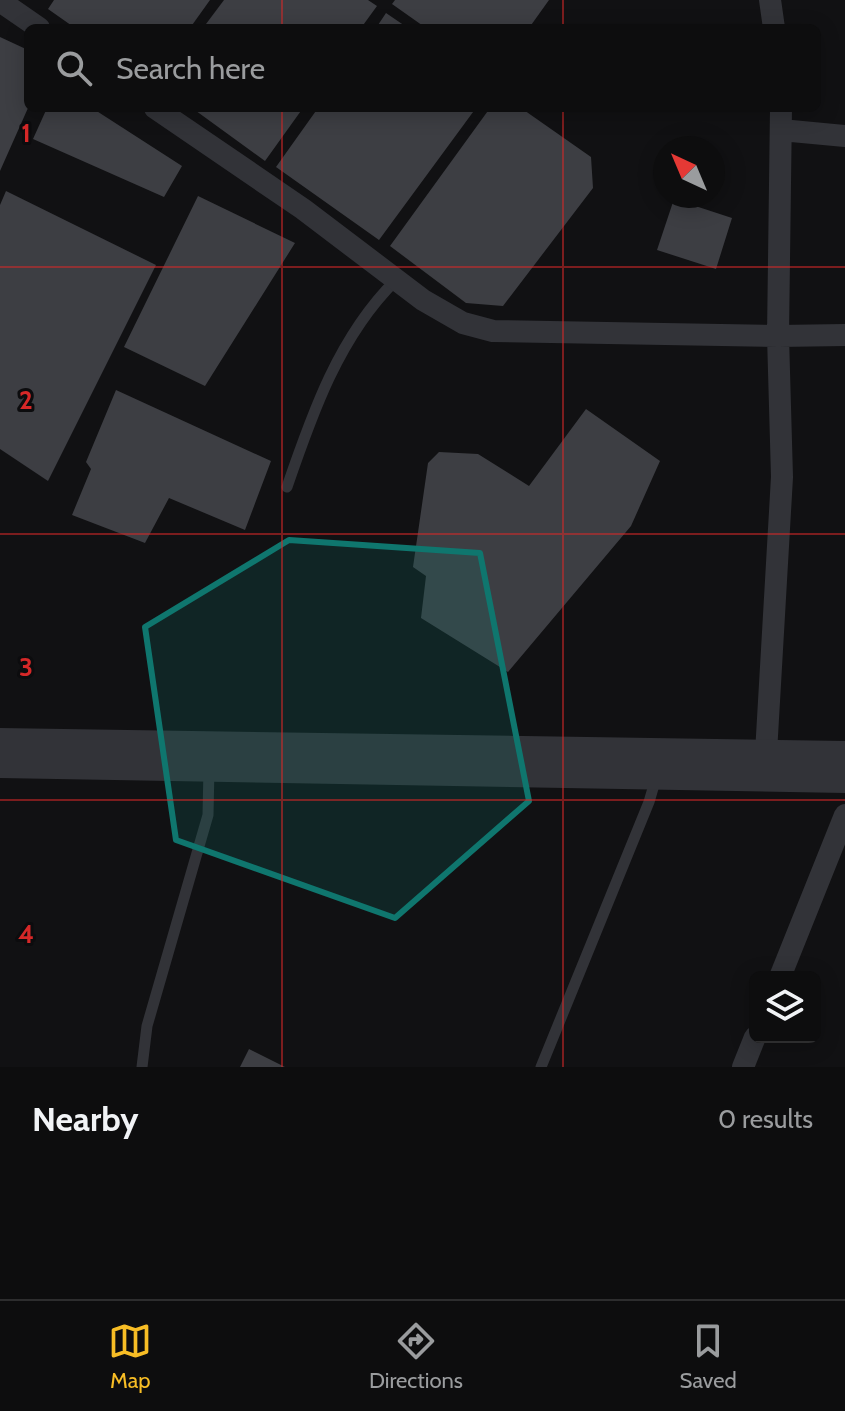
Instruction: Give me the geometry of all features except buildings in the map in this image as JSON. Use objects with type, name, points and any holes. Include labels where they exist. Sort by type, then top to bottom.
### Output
[{"type":"street","points":[[770,0],[773,24]]},
{"type":"street","points":[[0,1],[33,24]]},
{"type":"street","points":[[161,112],[303,209],[423,300],[463,323],[493,331],[845,335]]},
{"type":"street","points":[[765,766],[782,477],[778,336],[781,119],[845,136]]},
{"type":"street","points":[[0,742],[765,766],[845,779]]},
{"type":"street","points":[[0,764],[656,776],[845,755]]},
{"type":"street","points":[[782,971],[845,815]]},
{"type":"street","points":[[743,1067],[753,1043]]},
{"type":"lane","points":[[287,487],[307,428],[334,368],[363,318],[396,280]]},
{"type":"lane","points":[[142,1067],[147,1026],[208,815],[209,768]]},
{"type":"lane","points":[[541,1067],[649,802],[656,776]]},
{"type":"highlighted area","points":[[289,540],[480,553],[529,801],[395,918],[176,840],[145,627]]}]
